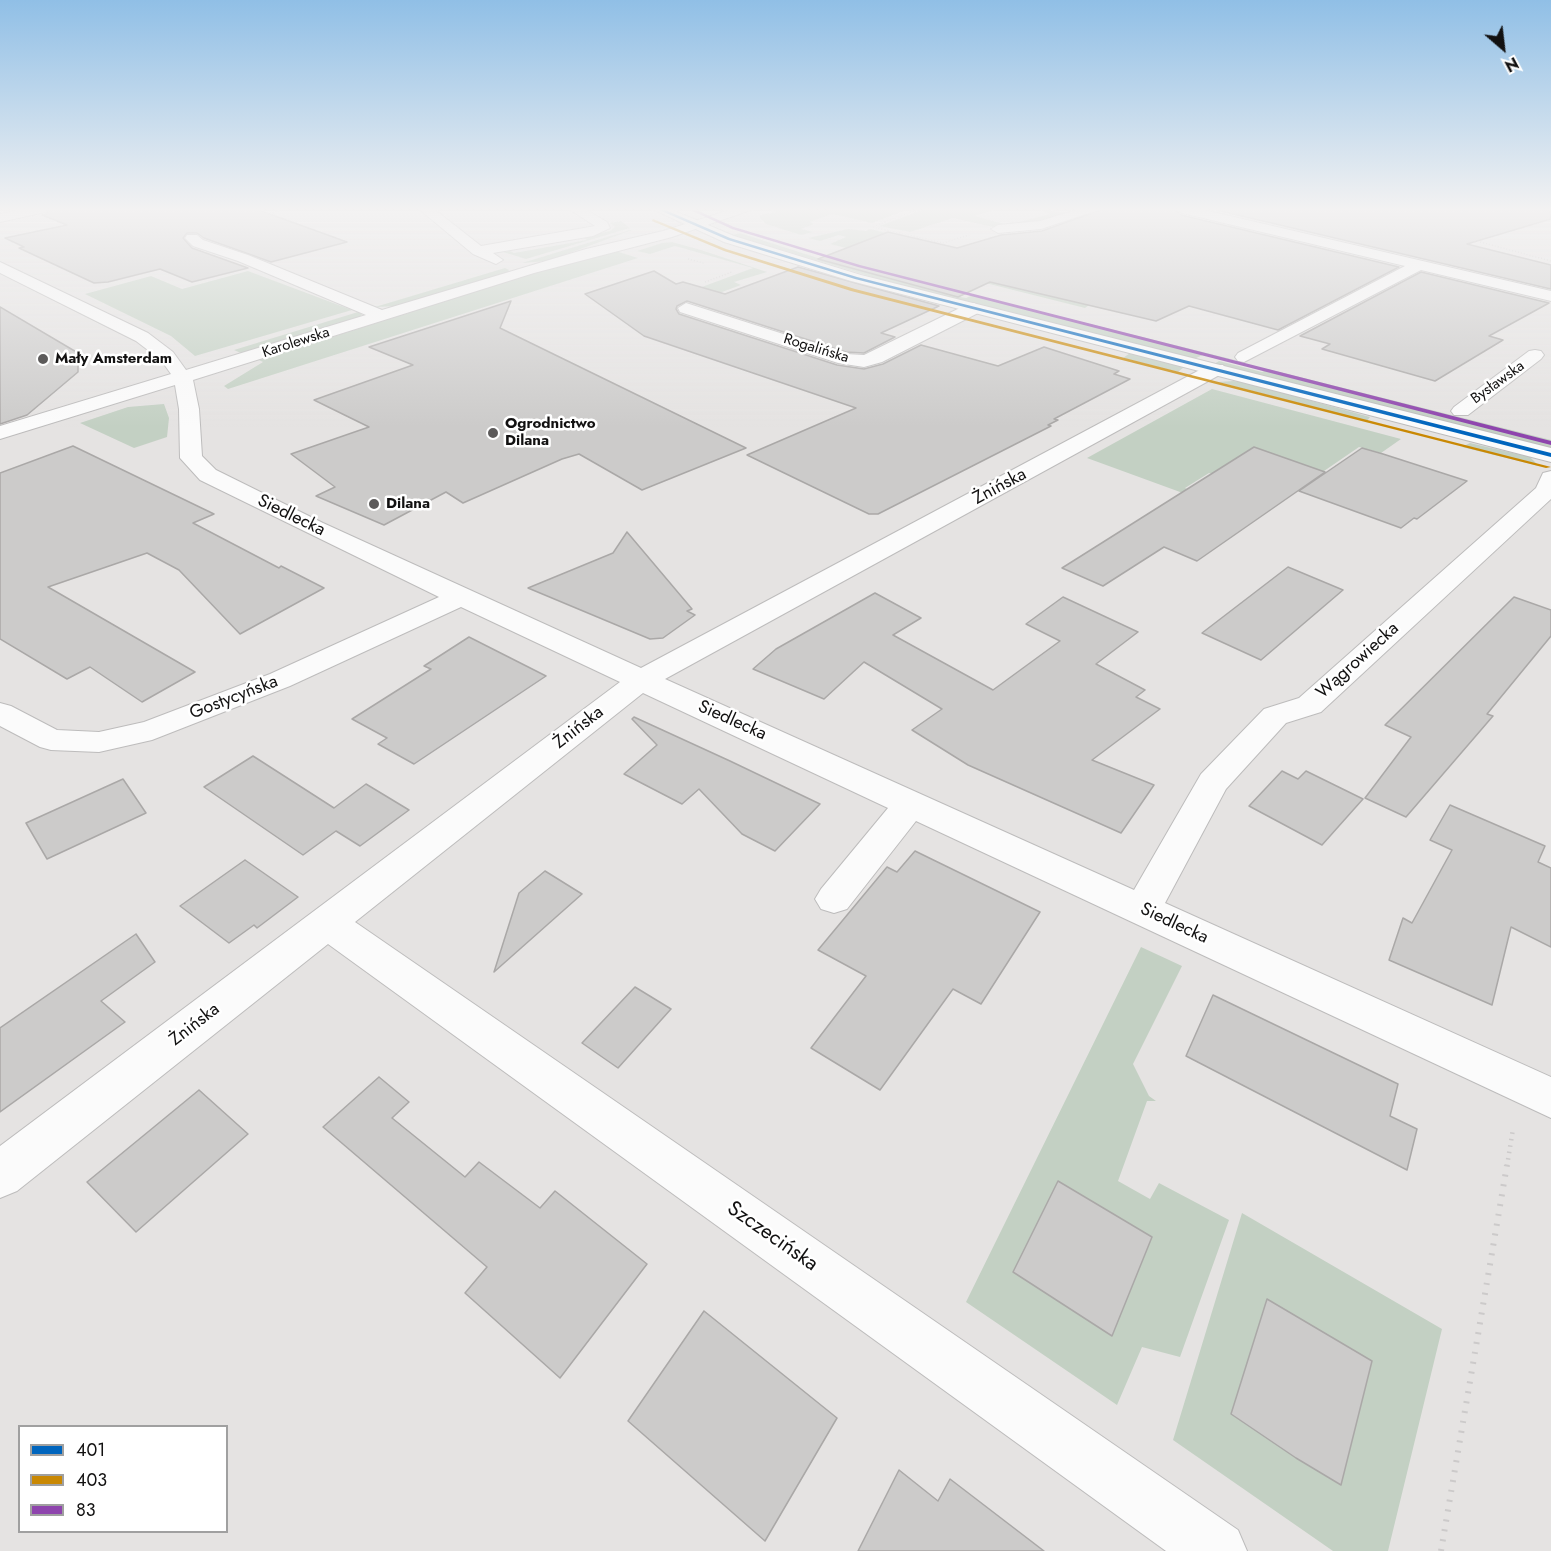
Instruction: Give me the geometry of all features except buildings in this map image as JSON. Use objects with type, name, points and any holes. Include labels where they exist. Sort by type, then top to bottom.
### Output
[{"type":"street","name":"Siedlecka","points":[[29,281],[142,337],[167,356],[183,378],[189,410],[191,458],[208,475],[314,528],[462,597],[1551,1098]]},
{"type":"street","points":[[299,281],[383,316]]},
{"type":"street","name":"Karolewska","points":[[0,433],[493,281]]},
{"type":"street","points":[[874,281],[974,308],[1461,411],[1551,433]]},
{"type":"street","points":[[933,281],[1551,455]]},
{"type":"street","name":"Żnińska","points":[[0,1175],[641,680],[1230,363],[1387,281]]},
{"type":"street","points":[[1489,281],[1551,296]]},
{"type":"street","points":[[1530,291],[1551,285]]},
{"type":"street","name":"Rogalińska","points":[[686,308],[844,359],[864,361],[876,358],[974,308]]},
{"type":"street","name":"Bysławska","points":[[1461,411],[1535,355]]},
{"type":"street","name":"Wągrowiecka","points":[[1142,910],[1213,782],[1275,716],[1310,705],[1546,491],[1551,478]]},
{"type":"street","name":"Gostycyńska","points":[[0,713],[51,740],[99,742],[152,730],[280,680],[462,597]]},
{"type":"street","points":[[834,899],[911,804]]},
{"type":"street","name":"Szczecińska","points":[[327,923],[1217,1551]]},
{"type":"path","points":[[700,283],[705,281]]},
{"type":"path","points":[[1441,1551],[1521,1084]]},
{"type":"green space","points":[[131,281],[164,281],[182,289],[210,281],[276,281],[352,310],[195,356],[171,336],[85,294]]},
{"type":"green space","points":[[460,281],[480,281],[400,306],[375,307]]},
{"type":"green space","points":[[508,281],[565,281],[228,389],[224,386],[263,362],[259,360]]},
{"type":"green space","points":[[717,281],[736,281],[734,282],[741,285],[722,292],[701,305],[699,288]]},
{"type":"green space","points":[[888,281],[902,281],[966,298],[973,295],[1251,364],[1205,354],[1194,359]]},
{"type":"green space","points":[[979,281],[988,281],[1089,305],[1085,308]]},
{"type":"green space","points":[[358,312],[362,314],[360,317],[243,354],[234,350]]},
{"type":"green space","points":[[1130,353],[1184,367],[1178,372],[1123,358]]},
{"type":"green space","points":[[1219,361],[1262,372],[1268,369],[1551,440],[1551,449],[1214,364]]},
{"type":"green space","points":[[1233,381],[1370,417],[1367,421],[1218,382]]},
{"type":"green space","points":[[1212,389],[1401,439],[1381,453],[1359,447],[1305,484],[1257,490],[1209,473],[1185,488],[1196,493],[1191,496],[1087,458]]},
{"type":"green space","points":[[164,404],[169,418],[167,437],[134,448],[80,423],[128,407]]},
{"type":"green space","points":[[1470,443],[1530,457],[1539,466],[1462,447]]},
{"type":"green space","points":[[1141,947],[1182,966],[1133,1064],[1149,1096],[1156,1101],[1147,1101],[1118,1181],[1150,1199],[1159,1183],[1229,1220],[1180,1357],[1142,1347],[1117,1405],[966,1302]]},
{"type":"green space","points":[[1242,1213],[1442,1329],[1388,1551],[1333,1551],[1173,1440]]},
{"type":"transit line","name":"403","points":[[825,281],[1548,467]]},
{"type":"transit line","name":"401","points":[[869,281],[1551,455]]},
{"type":"transit line","name":"83","points":[[919,281],[1551,443]]},
{"type":"place","name":"Mały Amsterdam","points":[[43,359]]},
{"type":"place","name":"Ogrodnictwo Dilana","points":[[493,433]]},
{"type":"place","name":"Dilana","points":[[374,504]]}]
